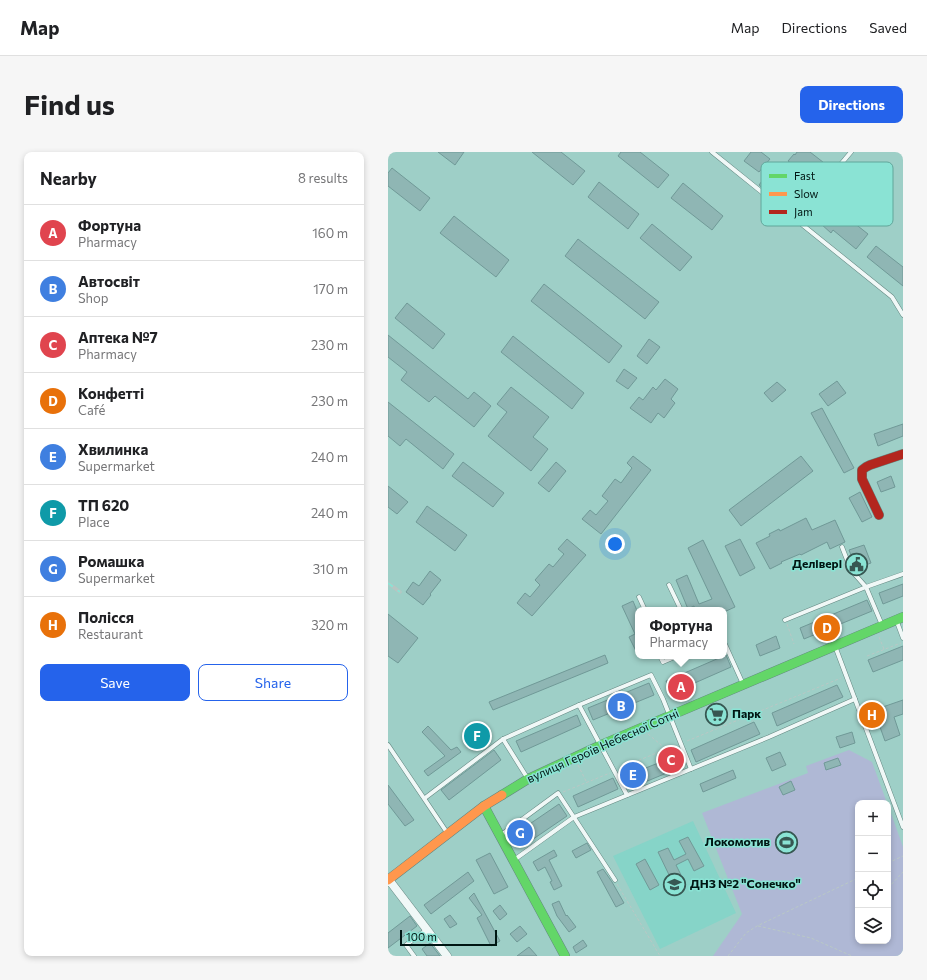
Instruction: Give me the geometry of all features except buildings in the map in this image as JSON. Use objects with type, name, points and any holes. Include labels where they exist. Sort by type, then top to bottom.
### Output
[{"type":"street","points":[[878,514],[862,478],[862,472],[865,467],[903,454]]},
{"type":"street","name":"вулиця Героїв Небесної Сотні","points":[[388,880],[484,806],[528,779],[601,745],[899,618]]},
{"type":"street","points":[[484,806],[514,860],[562,955]]},
{"type":"street","points":[[388,880],[446,956]]},
{"type":"lane","points":[[712,152],[761,192]]},
{"type":"lane","points":[[843,162],[851,152]]},
{"type":"lane","points":[[804,226],[892,297],[903,315]]},
{"type":"lane","points":[[842,547],[851,570],[866,587],[882,625]]},
{"type":"lane","points":[[785,620],[866,587],[903,574]]},
{"type":"lane","points":[[668,585],[679,607]]},
{"type":"lane","points":[[639,597],[644,607]]},
{"type":"lane","points":[[899,618],[903,638]]},
{"type":"lane","points":[[835,645],[903,827]]},
{"type":"lane","points":[[727,649],[743,685]]},
{"type":"lane","points":[[662,659],[663,662],[670,659]]},
{"type":"lane","points":[[424,798],[503,739],[651,675],[691,769]]},
{"type":"lane","points":[[514,860],[574,817],[855,700]]},
{"type":"lane","points":[[579,705],[627,795]]},
{"type":"lane","points":[[503,739],[528,779]]},
{"type":"lane","points":[[388,744],[448,834]]},
{"type":"lane","points":[[501,836],[558,793],[615,880]]},
{"type":"lane","points":[[414,956],[406,945],[426,930]]},
{"type":"path","points":[[785,620],[794,644]]},
{"type":"path","points":[[879,636],[884,649]]},
{"type":"path","points":[[867,656],[903,642]]},
{"type":"path","points":[[558,793],[846,676]]},
{"type":"path","points":[[648,734],[666,750]]},
{"type":"path","points":[[578,765],[587,782]]},
{"type":"path","points":[[891,862],[903,856]]},
{"type":"path","points":[[891,885],[903,872]]},
{"type":"path","points":[[728,956],[746,933],[757,926],[855,879]]},
{"type":"path","points":[[615,880],[660,956]]},
{"type":"path","points":[[757,926],[810,938],[852,956]]},
{"type":"shaded area","name":"Локомотив","points":[[849,750],[872,762],[886,800],[855,800],[855,944],[891,944],[891,813],[903,847],[903,956],[713,956],[742,914],[702,813],[808,773],[806,766]]},
{"type":"shaded area","name":"ДНЗ №2 \"Сонечко\"","points":[[693,821],[736,913],[660,949],[613,856]]},
{"type":"railway","points":[[388,583],[400,592]]},
{"type":"traffic: fast","points":[[502,795],[528,779],[601,745],[903,617]]},
{"type":"traffic: fast","points":[[484,806],[565,956]]},
{"type":"traffic: slow","points":[[388,880],[484,806],[502,795]]},
{"type":"traffic: jam","points":[[879,515],[862,479],[862,470],[870,465],[903,454]]},
{"type":"place","name":"Делівері","points":[[857,564]]},
{"type":"place","name":"Конфетті","points":[[827,628]]},
{"type":"place","name":"Фортуна","points":[[681,687]]},
{"type":"place","name":"Автосвіт","points":[[621,706]]},
{"type":"place","name":"Парк","points":[[717,714]]},
{"type":"place","name":"Полісся","points":[[872,715]]},
{"type":"place","name":"ТП 620","points":[[477,736]]},
{"type":"place","name":"Аптека №7","points":[[671,760]]},
{"type":"place","name":"Хвилинка","points":[[633,775]]},
{"type":"place","name":"Ромашка","points":[[520,833]]},
{"type":"place","name":"Локомотив","points":[[786,842]]},
{"type":"place","name":"ДНЗ №2 \"Сонечко\"","points":[[675,884]]}]
